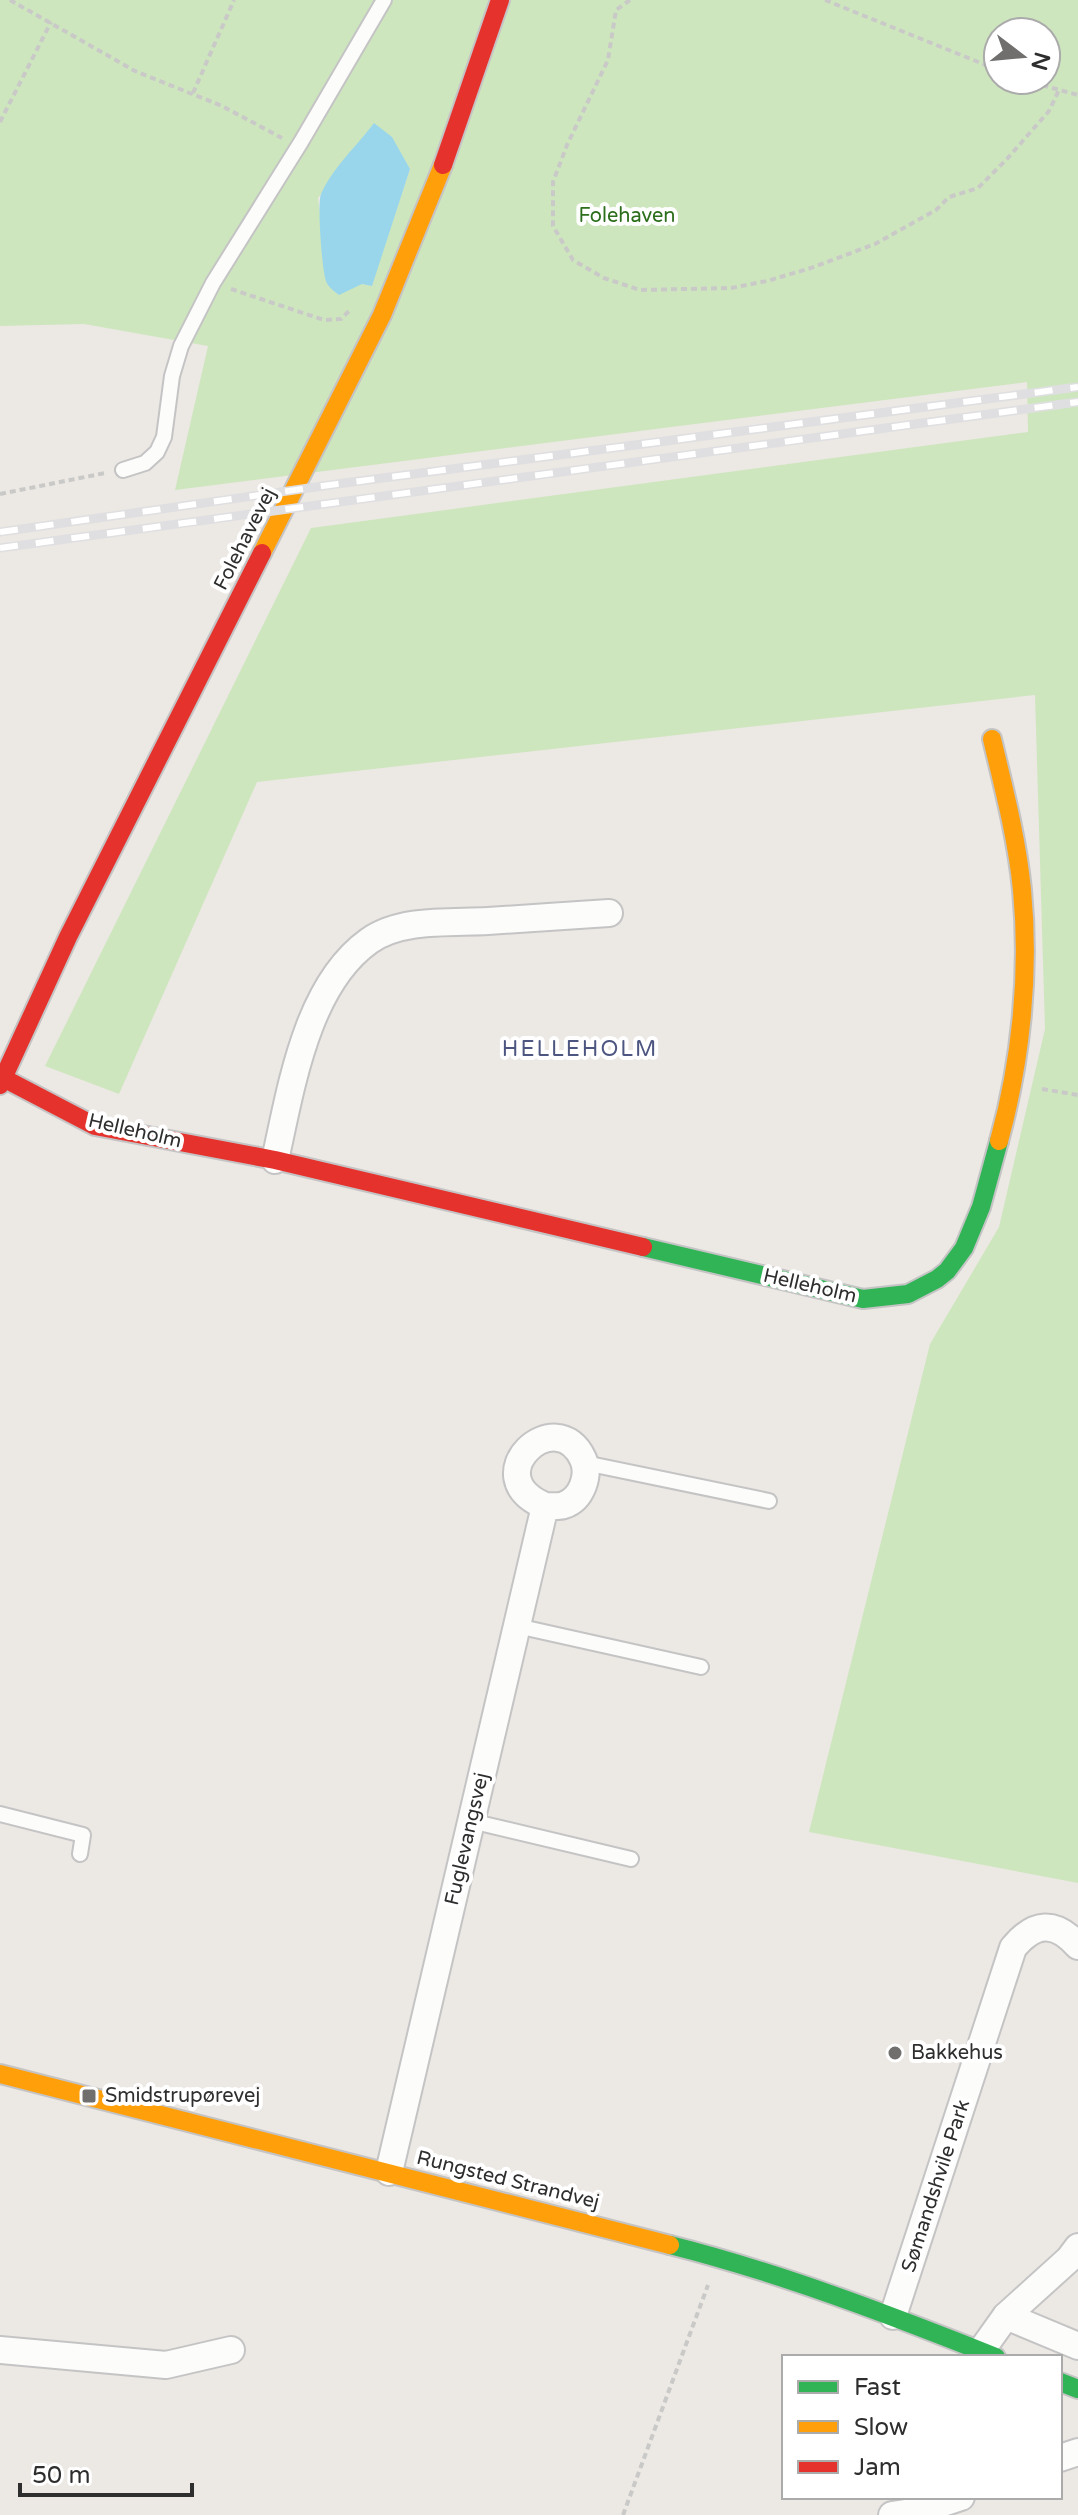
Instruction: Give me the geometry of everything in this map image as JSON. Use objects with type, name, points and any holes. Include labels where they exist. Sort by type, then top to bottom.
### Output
[{"type":"street","name":"Folehavevej","points":[[1,1081],[68,937],[382,315],[469,97],[500,0]]},
{"type":"street","name":"Helleholm","points":[[1,1081],[95,1126],[275,1160],[863,1299],[899,1298],[923,1288],[948,1269],[967,1242],[984,1195],[1012,1084],[1021,995],[1024,914],[1016,836],[992,739]]},
{"type":"street","points":[[275,1160],[297,1063],[321,1001],[343,965],[371,939],[405,926],[609,913]]},
{"type":"street","points":[[552,1438],[567,1441],[578,1450],[585,1463],[585,1483],[576,1497],[564,1505],[545,1506],[531,1500],[523,1491],[517,1476],[519,1462],[526,1449],[538,1440],[552,1438]]},
{"type":"street","name":"Fuglevangsvej","points":[[389,2172],[545,1506]]},
{"type":"street","name":"Sømandshvile Park","points":[[893,2316],[1013,1948],[1035,1928],[1049,1927],[1069,1936],[1078,1946]]},
{"type":"street","name":"Rungsted Strandvej","points":[[0,2074],[717,2256],[893,2316],[989,2354]]},
{"type":"street","points":[[989,2354],[1006,2316],[1069,2259],[1078,2247]]},
{"type":"street","points":[[1006,2316],[1078,2346]]},
{"type":"street","points":[[0,2350],[166,2365],[231,2350]]},
{"type":"street","points":[[892,2515],[918,2511],[955,2499]]},
{"type":"lane","points":[[123,470],[145,463],[157,452],[164,437],[172,376],[181,346],[213,283],[384,0]]},
{"type":"lane","points":[[585,1463],[769,1501]]},
{"type":"lane","points":[[517,1626],[701,1667]]},
{"type":"lane","points":[[0,1814],[83,1835],[80,1854]]},
{"type":"lane","points":[[471,1821],[631,1859]]},
{"type":"path","points":[[10,0],[135,71],[222,106],[298,146]]},
{"type":"path","points":[[193,93],[234,0]]},
{"type":"path","points":[[630,0],[616,10],[608,60],[567,145],[553,182],[553,226],[573,260],[604,278],[640,290],[731,288],[767,281],[875,244],[936,210],[949,197],[978,188],[1049,111],[1056,96]]},
{"type":"path","points":[[825,0],[982,64]]},
{"type":"path","points":[[0,122],[51,22]]},
{"type":"path","points":[[0,494],[123,470]]},
{"type":"path","points":[[1012,1084],[1078,1095]]},
{"type":"path","points":[[623,2515],[696,2322],[717,2256]]},
{"type":"green space","name":"Folehaven","points":[[0,0],[1078,0],[1078,1883],[809,1832],[930,1344],[999,1227],[1045,1029],[1035,695],[257,782],[119,1094],[45,1066],[311,528],[1028,432],[1027,382],[175,490],[208,346],[84,324],[0,326]],"holes":[[[374,124],[410,169],[371,285],[362,284],[322,227],[318,198]]]},
{"type":"water","points":[[374,123],[392,137],[410,169],[372,286],[362,284],[339,295],[328,285],[324,275],[321,194],[338,166]]},
{"type":"railway","points":[[0,532],[337,484],[1078,387]]},
{"type":"railway","points":[[0,548],[1078,402]]},
{"type":"traffic: fast","points":[[643,1247],[863,1299],[908,1294],[947,1271],[964,1248],[981,1207],[999,1141]]},
{"type":"traffic: fast","points":[[670,2245],[876,2310],[991,2355]]},
{"type":"traffic: fast","points":[[1062,2383],[1078,2389]]},
{"type":"traffic: slow","points":[[262,553],[382,315],[443,165]]},
{"type":"traffic: slow","points":[[992,739],[1017,852],[1025,953],[1018,1048],[999,1141]]},
{"type":"traffic: slow","points":[[0,2074],[670,2245]]},
{"type":"traffic: jam","points":[[443,165],[500,0]]},
{"type":"traffic: jam","points":[[0,1085],[68,937],[262,553]]},
{"type":"traffic: jam","points":[[3,1078],[95,1126],[275,1160],[643,1247]]},
{"type":"place","name":"Bakkehus","points":[[895,2053]]},
{"type":"place","name":"Smidstrupørevej","points":[[89,2096]]},
{"type":"district","name":"HELLEHOLM","points":[[580,1049]]}]
